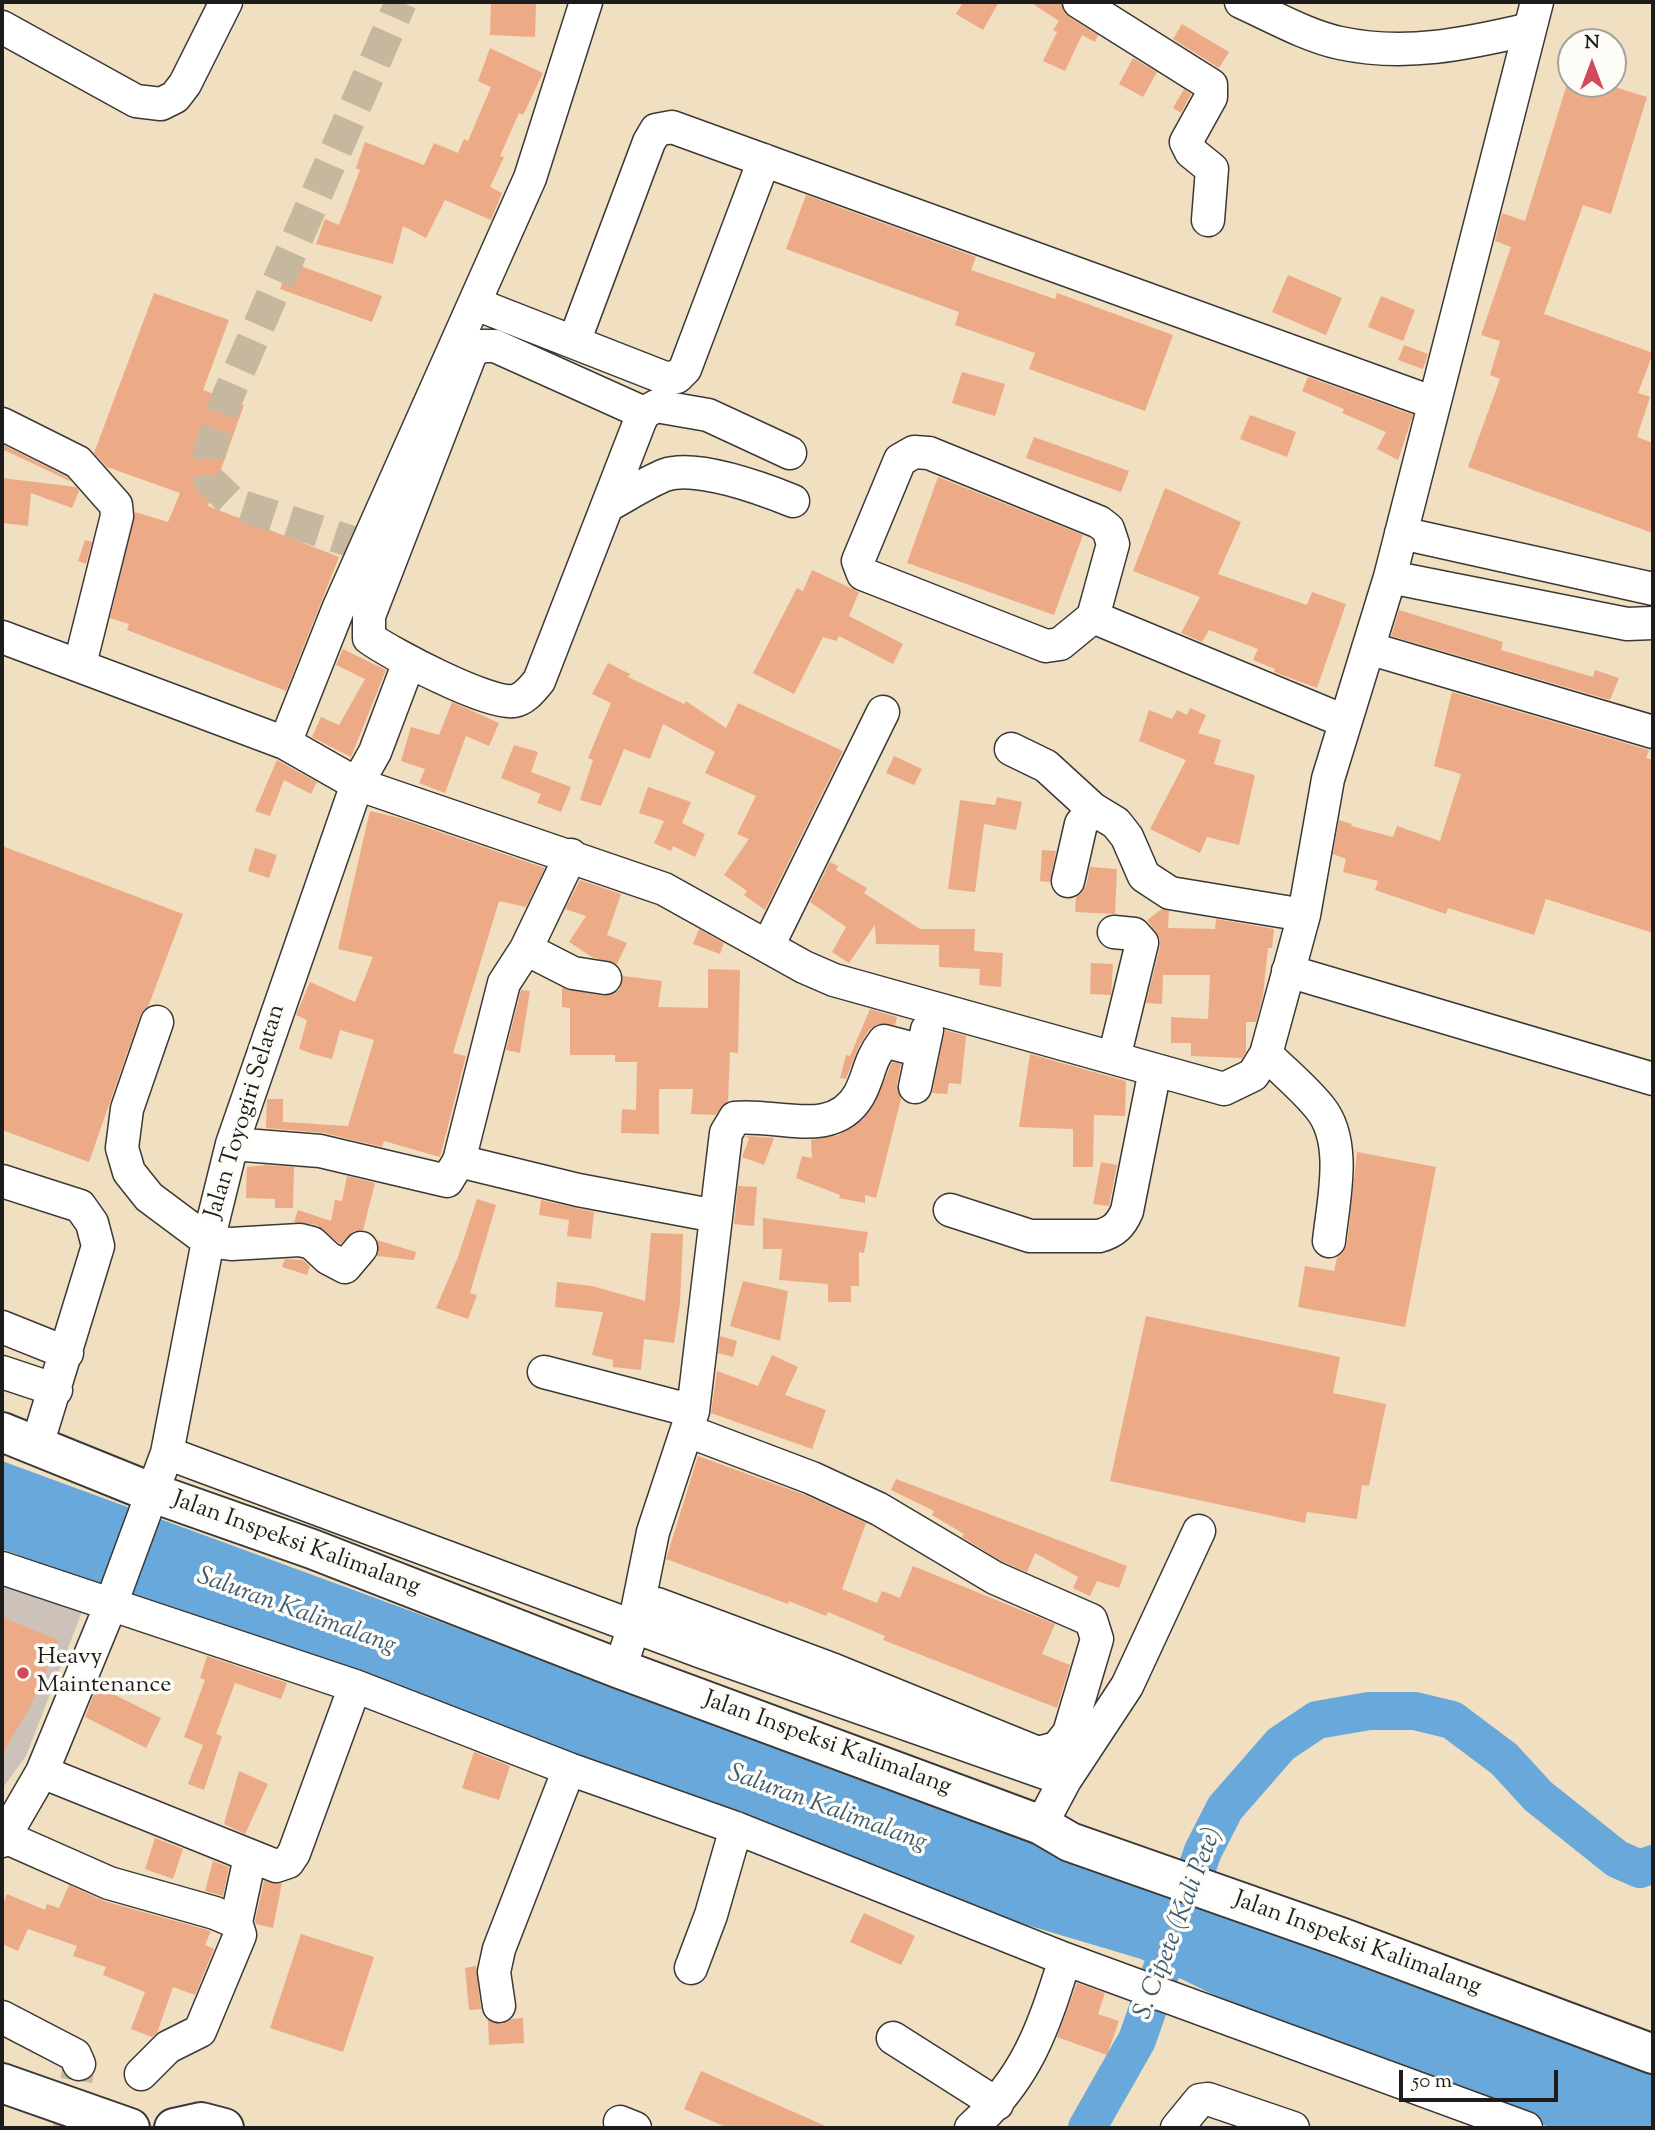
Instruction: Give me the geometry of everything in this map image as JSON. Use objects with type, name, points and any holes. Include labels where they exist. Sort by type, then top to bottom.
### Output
[{"type":"main road","name":"Jalan Inspeksi Kalimalang","points":[[2,1432],[151,1497],[811,1738],[1056,1834],[1653,2054]]},
{"type":"main road","points":[[2,2083],[130,2128]]},
{"type":"main road","points":[[2,2105],[68,2128]]},
{"type":"main road","points":[[174,2128],[201,2122],[223,2128]]},
{"type":"street","points":[[2,27],[136,101],[161,104],[176,97],[185,84],[226,2]]},
{"type":"street","points":[[285,743],[344,595],[530,178],[586,2]]},
{"type":"street","points":[[1079,2],[1211,85],[1211,97],[1186,142],[1191,152],[1212,169],[1208,220]]},
{"type":"street","points":[[1241,2],[1337,43],[1400,51],[1474,42],[1533,15]]},
{"type":"street","points":[[2,637],[285,743],[356,784],[571,855],[664,889],[804,967],[834,980],[1224,1089],[1253,1075],[1266,1055],[1304,915],[1328,779],[1390,577],[1533,15]]},
{"type":"street","points":[[574,342],[656,130],[672,127],[1434,403]]},
{"type":"street","points":[[475,304],[665,377],[677,377],[685,369],[764,160]]},
{"type":"street","points":[[644,413],[495,346],[481,346],[471,354],[367,626],[369,638],[409,662],[496,700],[512,701],[523,697],[539,681],[644,413],[656,406],[670,406],[708,415],[790,453]]},
{"type":"street","points":[[2,424],[70,456],[116,505],[117,516],[80,664]]},
{"type":"street","points":[[914,452],[929,453],[1099,522],[1108,529],[1113,544],[1093,617],[1060,645],[1046,646],[875,582],[863,574],[858,561],[900,460],[914,452]]},
{"type":"street","points":[[607,506],[668,474],[690,473],[762,489],[793,501]]},
{"type":"street","points":[[1401,533],[1653,589]]},
{"type":"street","points":[[1390,577],[1627,624],[1653,624]]},
{"type":"street","points":[[1093,617],[1344,721]]},
{"type":"street","points":[[1368,648],[1653,732]]},
{"type":"street","name":"Jalan Toyogiri Selatan","points":[[3,1839],[41,1772],[110,1607],[167,1453],[208,1241],[232,1144],[356,784],[374,752],[409,662]]},
{"type":"street","points":[[768,946],[883,712]]},
{"type":"street","points":[[1653,748],[1653,757]]},
{"type":"street","points":[[1010,749],[1046,766],[1071,785],[1093,810],[1116,823],[1128,837],[1144,876],[1153,885],[1170,893],[1304,915]]},
{"type":"street","points":[[1068,881],[1081,824],[1093,810]]},
{"type":"street","points":[[232,1144],[320,1151],[444,1181],[452,1177],[459,1161],[504,983],[526,949],[571,855]]},
{"type":"street","points":[[1114,932],[1134,934],[1142,943],[1114,1058]]},
{"type":"street","points":[[526,949],[573,973],[604,978]]},
{"type":"street","points":[[1288,971],[1653,1079]]},
{"type":"street","points":[[915,1087],[931,1007]]},
{"type":"street","points":[[157,1022],[127,1109],[122,1148],[129,1172],[149,1197],[208,1241],[232,1244],[300,1240],[312,1243],[328,1258],[345,1267],[361,1248]]},
{"type":"street","points":[[620,1670],[634,1626],[653,1532],[690,1421],[726,1133],[735,1118],[757,1115],[809,1122],[836,1117],[845,1113],[861,1092],[870,1060],[884,1041],[922,1051]]},
{"type":"street","points":[[1266,1055],[1322,1110],[1332,1135],[1336,1162],[1329,1241]]},
{"type":"street","points":[[950,1210],[1030,1236],[1100,1237],[1110,1233],[1119,1226],[1127,1211],[1155,1070]]},
{"type":"street","points":[[459,1161],[578,1190],[716,1216]]},
{"type":"street","points":[[2,1181],[80,1206],[92,1223],[97,1246],[61,1374],[37,1445]]},
{"type":"street","points":[[2,1327],[61,1374]]},
{"type":"street","points":[[2,1372],[61,1374]]},
{"type":"street","points":[[167,1453],[634,1626],[707,1638],[831,1684],[1038,1753],[1057,1748],[1069,1733],[1097,1639],[1091,1620],[995,1578],[879,1509],[690,1421],[544,1372]]},
{"type":"street","points":[[1056,1834],[1065,1780],[1128,1686],[1199,1531]]},
{"type":"street","points":[[2,1568],[110,1607],[355,1686],[569,1769],[736,1828],[1065,1959],[1526,2128]]},
{"type":"street","points":[[657,1604],[707,1638]]},
{"type":"street","points":[[687,1693],[707,1638]]},
{"type":"street","points":[[811,1738],[831,1684]]},
{"type":"street","points":[[831,1684],[1065,1780]]},
{"type":"street","points":[[41,1772],[276,1866],[288,1862],[294,1853],[355,1686]]},
{"type":"street","points":[[499,2006],[494,1972],[499,1948],[569,1769]]},
{"type":"street","points":[[691,1968],[711,1914],[736,1828]]},
{"type":"street","points":[[3,1839],[108,1883],[215,1913],[236,1922]]},
{"type":"street","points":[[141,2074],[168,2047],[200,2031],[240,1935],[236,1922],[250,1857]]},
{"type":"street","points":[[971,2128],[998,2104],[1041,2035],[1065,1959]]},
{"type":"street","points":[[2,2017],[75,2055],[79,2064]]},
{"type":"street","points":[[893,2038],[998,2104]]},
{"type":"street","points":[[1177,2128],[1200,2100],[1208,2099],[1293,2128]]},
{"type":"shaded area","points":[[2,1584],[82,1612],[26,1756],[2,1789]]},
{"type":"water","name":"Saluran Kalimalang","points":[[2,1461],[1653,2067],[1653,2128],[1552,2128],[1295,2035],[1141,1959],[926,1895],[2,1549]]},
{"type":"building","points":[[491,2],[536,2],[535,37],[490,35]]},
{"type":"building","points":[[963,2],[999,2],[983,30],[956,14]]},
{"type":"building","points":[[1030,2],[1061,2],[1069,17],[1098,35],[1095,42],[1082,35],[1065,71],[1043,61],[1057,32],[1053,30],[1059,21]]},
{"type":"building","points":[[1182,24],[1229,52],[1219,68],[1173,39]]},
{"type":"building","points":[[490,48],[543,73],[523,115],[519,113],[500,156],[504,157],[490,187],[502,193],[491,220],[445,200],[426,238],[403,226],[393,264],[316,244],[325,219],[339,225],[360,170],[356,168],[365,142],[424,165],[434,143],[458,153],[464,139],[468,141],[491,87],[478,81]]},
{"type":"building","points":[[1133,58],[1157,72],[1143,97],[1119,84]]},
{"type":"building","points":[[1184,89],[1191,94],[1181,113],[1173,108]]},
{"type":"building","points":[[1627,91],[1647,97],[1611,214],[1583,205],[1544,314],[1653,353],[1638,393],[1650,397],[1637,437],[1653,443],[1653,533],[1468,467],[1500,379],[1490,375],[1500,341],[1481,335],[1511,247],[1495,241],[1502,213],[1525,221],[1563,98],[1627,98]]},
{"type":"building","points":[[806,195],[976,257],[971,270],[1055,299],[1057,293],[1173,335],[1145,411],[1029,369],[1035,353],[955,325],[959,312],[786,249]]},
{"type":"building","points":[[290,262],[382,296],[372,322],[280,289]]},
{"type":"building","points":[[1288,275],[1342,298],[1326,335],[1272,312]]},
{"type":"building","points":[[154,293],[229,320],[203,390],[244,405],[208,506],[339,557],[286,691],[127,630],[129,624],[110,618],[135,512],[168,522],[180,493],[107,467],[94,453]]},
{"type":"building","points":[[1381,296],[1415,310],[1403,341],[1368,327]]},
{"type":"building","points":[[1404,345],[1428,354],[1423,369],[1398,360]]},
{"type":"building","points":[[962,372],[1005,384],[995,416],[952,403]]},
{"type":"building","points":[[1308,377],[1413,415],[1398,460],[1377,449],[1386,432],[1342,413],[1344,409],[1302,391]]},
{"type":"building","points":[[1250,415],[1296,432],[1287,457],[1240,439]]},
{"type":"building","points":[[1034,437],[1129,471],[1121,492],[1026,458]]},
{"type":"building","points":[[2,444],[67,477],[72,482],[2,449]]},
{"type":"building","points":[[938,477],[1083,535],[1054,615],[907,563]]},
{"type":"building","points":[[2,478],[76,487],[79,491],[72,508],[31,493],[28,526],[2,523]]},
{"type":"building","points":[[1165,488],[1241,522],[1218,574],[1307,605],[1312,592],[1346,604],[1317,688],[1274,672],[1275,669],[1253,660],[1258,649],[1209,630],[1202,642],[1181,633],[1200,597],[1133,571]]},
{"type":"building","points":[[85,540],[92,542],[86,564],[78,561]]},
{"type":"building","points":[[812,570],[859,592],[849,616],[903,644],[893,664],[839,636],[836,641],[823,637],[794,694],[753,673],[797,588],[803,591]]},
{"type":"building","points":[[1399,610],[1503,642],[1501,650],[1593,677],[1595,670],[1619,678],[1610,700],[1391,636]]},
{"type":"building","points":[[343,649],[386,670],[351,757],[312,737],[321,717],[339,725],[365,679],[336,665]]},
{"type":"building","points":[[608,663],[630,674],[628,677],[684,704],[686,701],[726,728],[738,703],[843,751],[765,910],[744,895],[747,891],[724,875],[749,839],[737,834],[756,796],[705,773],[715,752],[663,724],[650,759],[624,749],[601,806],[580,800],[593,760],[588,758],[611,703],[592,694]]},
{"type":"building","points":[[1452,692],[1649,750],[1646,758],[1653,760],[1653,933],[1546,899],[1534,935],[1448,908],[1446,914],[1375,890],[1378,881],[1343,872],[1346,859],[1333,854],[1339,820],[1352,824],[1351,826],[1393,837],[1397,826],[1440,841],[1461,774],[1434,766]]},
{"type":"building","points":[[452,702],[499,723],[489,746],[466,736],[445,793],[419,783],[425,769],[401,761],[411,727],[439,735]]},
{"type":"building","points":[[1190,708],[1206,715],[1198,733],[1221,740],[1214,764],[1255,775],[1239,845],[1207,837],[1200,853],[1150,829],[1186,760],[1139,741],[1149,710],[1172,719],[1177,710],[1187,715]]},
{"type":"building","points":[[514,745],[538,752],[531,772],[571,787],[561,812],[537,803],[541,794],[501,778]]},
{"type":"building","points":[[894,756],[922,769],[914,785],[886,773]]},
{"type":"building","points":[[277,760],[317,782],[311,794],[284,780],[270,816],[255,811]]},
{"type":"building","points":[[648,787],[691,802],[682,823],[705,834],[695,857],[673,846],[671,851],[654,843],[664,821],[639,813]]},
{"type":"building","points":[[997,797],[1022,802],[1016,830],[984,824],[975,892],[948,889],[960,800],[995,805]]},
{"type":"building","points":[[370,811],[396,817],[545,868],[526,907],[499,901],[453,1053],[466,1056],[440,1157],[384,1141],[382,1147],[324,1133],[266,1128],[267,1099],[283,1099],[283,1122],[348,1126],[374,1040],[340,1030],[332,1059],[313,1054],[299,1049],[307,1020],[296,1015],[310,982],[355,1002],[373,957],[338,949]]},
{"type":"building","points":[[2,846],[183,914],[148,1007],[140,1016],[89,1162],[2,1130]]},
{"type":"building","points":[[255,848],[277,855],[269,878],[248,871]]},
{"type":"building","points":[[1042,850],[1056,851],[1050,882],[1040,881]]},
{"type":"building","points":[[830,862],[838,866],[836,870],[867,888],[864,893],[920,929],[975,929],[974,951],[1003,953],[1001,987],[979,985],[980,969],[939,967],[939,945],[876,944],[875,925],[849,963],[832,952],[846,927],[810,902]]},
{"type":"building","points":[[1090,867],[1117,869],[1115,914],[1075,912],[1076,897],[1086,886]]},
{"type":"building","points":[[580,880],[621,894],[607,935],[627,943],[617,964],[592,957],[569,942],[586,916],[565,909]]},
{"type":"building","points":[[1162,909],[1169,911],[1168,928],[1215,929],[1216,919],[1274,929],[1272,948],[1268,948],[1263,995],[1256,1022],[1246,1022],[1246,1052],[1242,1058],[1191,1056],[1191,1043],[1171,1043],[1171,1017],[1208,1019],[1210,975],[1163,975],[1162,1004],[1146,1003],[1160,947],[1160,938],[1147,920]]},
{"type":"building","points":[[699,929],[724,943],[720,954],[693,944]]},
{"type":"building","points":[[1091,963],[1113,964],[1111,995],[1090,994]]},
{"type":"building","points":[[708,969],[740,970],[738,1053],[730,1052],[728,1101],[715,1115],[691,1114],[693,1089],[659,1089],[659,1134],[621,1133],[622,1109],[636,1110],[637,1062],[615,1062],[615,1055],[570,1055],[570,1008],[562,1007],[562,988],[603,996],[619,990],[623,976],[662,981],[658,1007],[708,1008]]},
{"type":"building","points":[[521,990],[530,991],[520,1053],[506,1050]]},
{"type":"building","points":[[870,1009],[897,1017],[895,1025],[878,1024],[869,1030],[858,1048],[846,1079],[840,1078],[846,1055],[850,1056]]},
{"type":"building","points":[[945,1030],[966,1036],[961,1084],[949,1083],[947,1094],[932,1093]]},
{"type":"building","points":[[1030,1054],[1126,1081],[1125,1116],[1094,1115],[1093,1167],[1073,1167],[1073,1129],[1019,1127]]},
{"type":"building","points":[[892,1062],[901,1064],[897,1084],[901,1099],[876,1198],[865,1195],[865,1203],[839,1198],[840,1195],[796,1178],[802,1156],[812,1158],[811,1140],[839,1135],[862,1120],[875,1103]]},
{"type":"building","points":[[746,1136],[774,1138],[764,1165],[742,1157],[749,1139]]},
{"type":"building","points":[[1357,1152],[1436,1167],[1405,1327],[1298,1307],[1305,1266],[1334,1271],[1337,1258],[1347,1244]]},
{"type":"building","points":[[1101,1162],[1117,1165],[1109,1206],[1093,1204]]},
{"type":"building","points":[[247,1167],[294,1167],[293,1208],[275,1208],[275,1199],[246,1198]]},
{"type":"building","points":[[347,1176],[375,1183],[363,1230],[354,1231],[340,1244],[317,1225],[294,1222],[298,1210],[331,1221],[335,1200],[342,1201]]},
{"type":"building","points":[[738,1186],[757,1187],[754,1226],[734,1224]]},
{"type":"building","points":[[477,1199],[496,1205],[470,1293],[477,1295],[468,1319],[436,1308],[458,1257]]},
{"type":"building","points":[[541,1200],[594,1212],[591,1239],[567,1236],[569,1220],[539,1215]]},
{"type":"building","points":[[763,1218],[868,1232],[864,1253],[859,1252],[859,1286],[851,1286],[851,1302],[828,1302],[828,1284],[779,1280],[782,1249],[763,1249]]},
{"type":"building","points":[[651,1233],[683,1234],[680,1304],[674,1343],[644,1339],[641,1370],[613,1367],[613,1360],[592,1355],[603,1312],[555,1307],[557,1282],[592,1286],[645,1301]]},
{"type":"building","points":[[377,1240],[416,1252],[414,1260],[377,1256]]},
{"type":"building","points":[[285,1259],[303,1260],[310,1266],[307,1275],[282,1267]]},
{"type":"building","points":[[743,1281],[788,1291],[780,1341],[730,1326]]},
{"type":"building","points":[[1146,1316],[1340,1357],[1333,1393],[1386,1404],[1369,1486],[1362,1485],[1357,1519],[1307,1512],[1305,1523],[1110,1481]]},
{"type":"building","points":[[720,1336],[737,1341],[733,1357],[718,1353]]},
{"type":"building","points":[[772,1355],[798,1367],[785,1395],[826,1410],[812,1449],[711,1413],[717,1371],[758,1386]]},
{"type":"building","points":[[698,1456],[805,1495],[866,1523],[842,1589],[877,1603],[882,1591],[900,1598],[913,1566],[1055,1624],[1042,1654],[1070,1665],[1057,1708],[883,1640],[885,1636],[828,1612],[826,1616],[789,1601],[788,1604],[666,1559]]},
{"type":"building","points":[[896,1479],[1127,1566],[1119,1588],[1097,1581],[1090,1596],[1073,1588],[1078,1577],[1035,1553],[1027,1572],[1003,1562],[932,1515],[934,1511],[891,1490]]},
{"type":"building","name":"Heavy Maintenance","points":[[2,1617],[59,1640],[30,1707],[2,1754]]},
{"type":"building","points":[[207,1656],[287,1683],[281,1699],[235,1683],[216,1734],[222,1736],[204,1790],[188,1784],[203,1745],[184,1737],[205,1680],[200,1678]]},
{"type":"building","points":[[97,1686],[161,1718],[146,1748],[85,1717]]},
{"type":"building","points":[[474,1752],[510,1766],[499,1800],[462,1788]]},
{"type":"building","points":[[239,1771],[268,1784],[245,1834],[224,1824]]},
{"type":"building","points":[[155,1838],[183,1849],[173,1879],[145,1869]]},
{"type":"building","points":[[213,1861],[229,1867],[223,1896],[205,1891]]},
{"type":"building","points":[[264,1881],[282,1883],[273,1928],[256,1924],[255,1921]]},
{"type":"building","points":[[69,1885],[104,1901],[211,1931],[205,1945],[214,1949],[195,1995],[173,1987],[157,2033],[152,2037],[131,2029],[145,1992],[103,1975],[106,1967],[73,1956],[77,1946],[28,1929],[18,1951],[2,1944],[2,1906],[7,1894],[45,1910],[47,1904],[59,1908]]},
{"type":"building","points":[[864,1913],[915,1936],[901,1965],[850,1942]]},
{"type":"building","points":[[301,1934],[374,1957],[343,2052],[270,2028]]},
{"type":"building","points":[[476,1966],[481,2009],[469,2010],[465,1968]]},
{"type":"building","points":[[1077,1983],[1105,1993],[1098,2014],[1119,2021],[1107,2055],[1057,2037]]},
{"type":"building","points":[[523,2018],[524,2043],[489,2045],[488,2020],[501,2024]]},
{"type":"building","points":[[701,2071],[830,2128],[728,2128],[684,2109]]},
{"type":"waterway","name":"S. Cipete (Kali Pete)","points":[[1087,2128],[1137,2040],[1203,1851],[1225,1808],[1281,1744],[1317,1720],[1369,1711],[1415,1711],[1452,1720],[1504,1759],[1538,1796],[1617,1859],[1640,1869],[1653,1864]]},
{"type":"tunnel","points":[[365,546],[233,503],[210,481],[209,453],[227,398],[401,2]]},
{"type":"tunnel","points":[[69,2128],[79,2064]]},
{"type":"place","name":"Heavy Maintenance","points":[[23,1673]]}]
